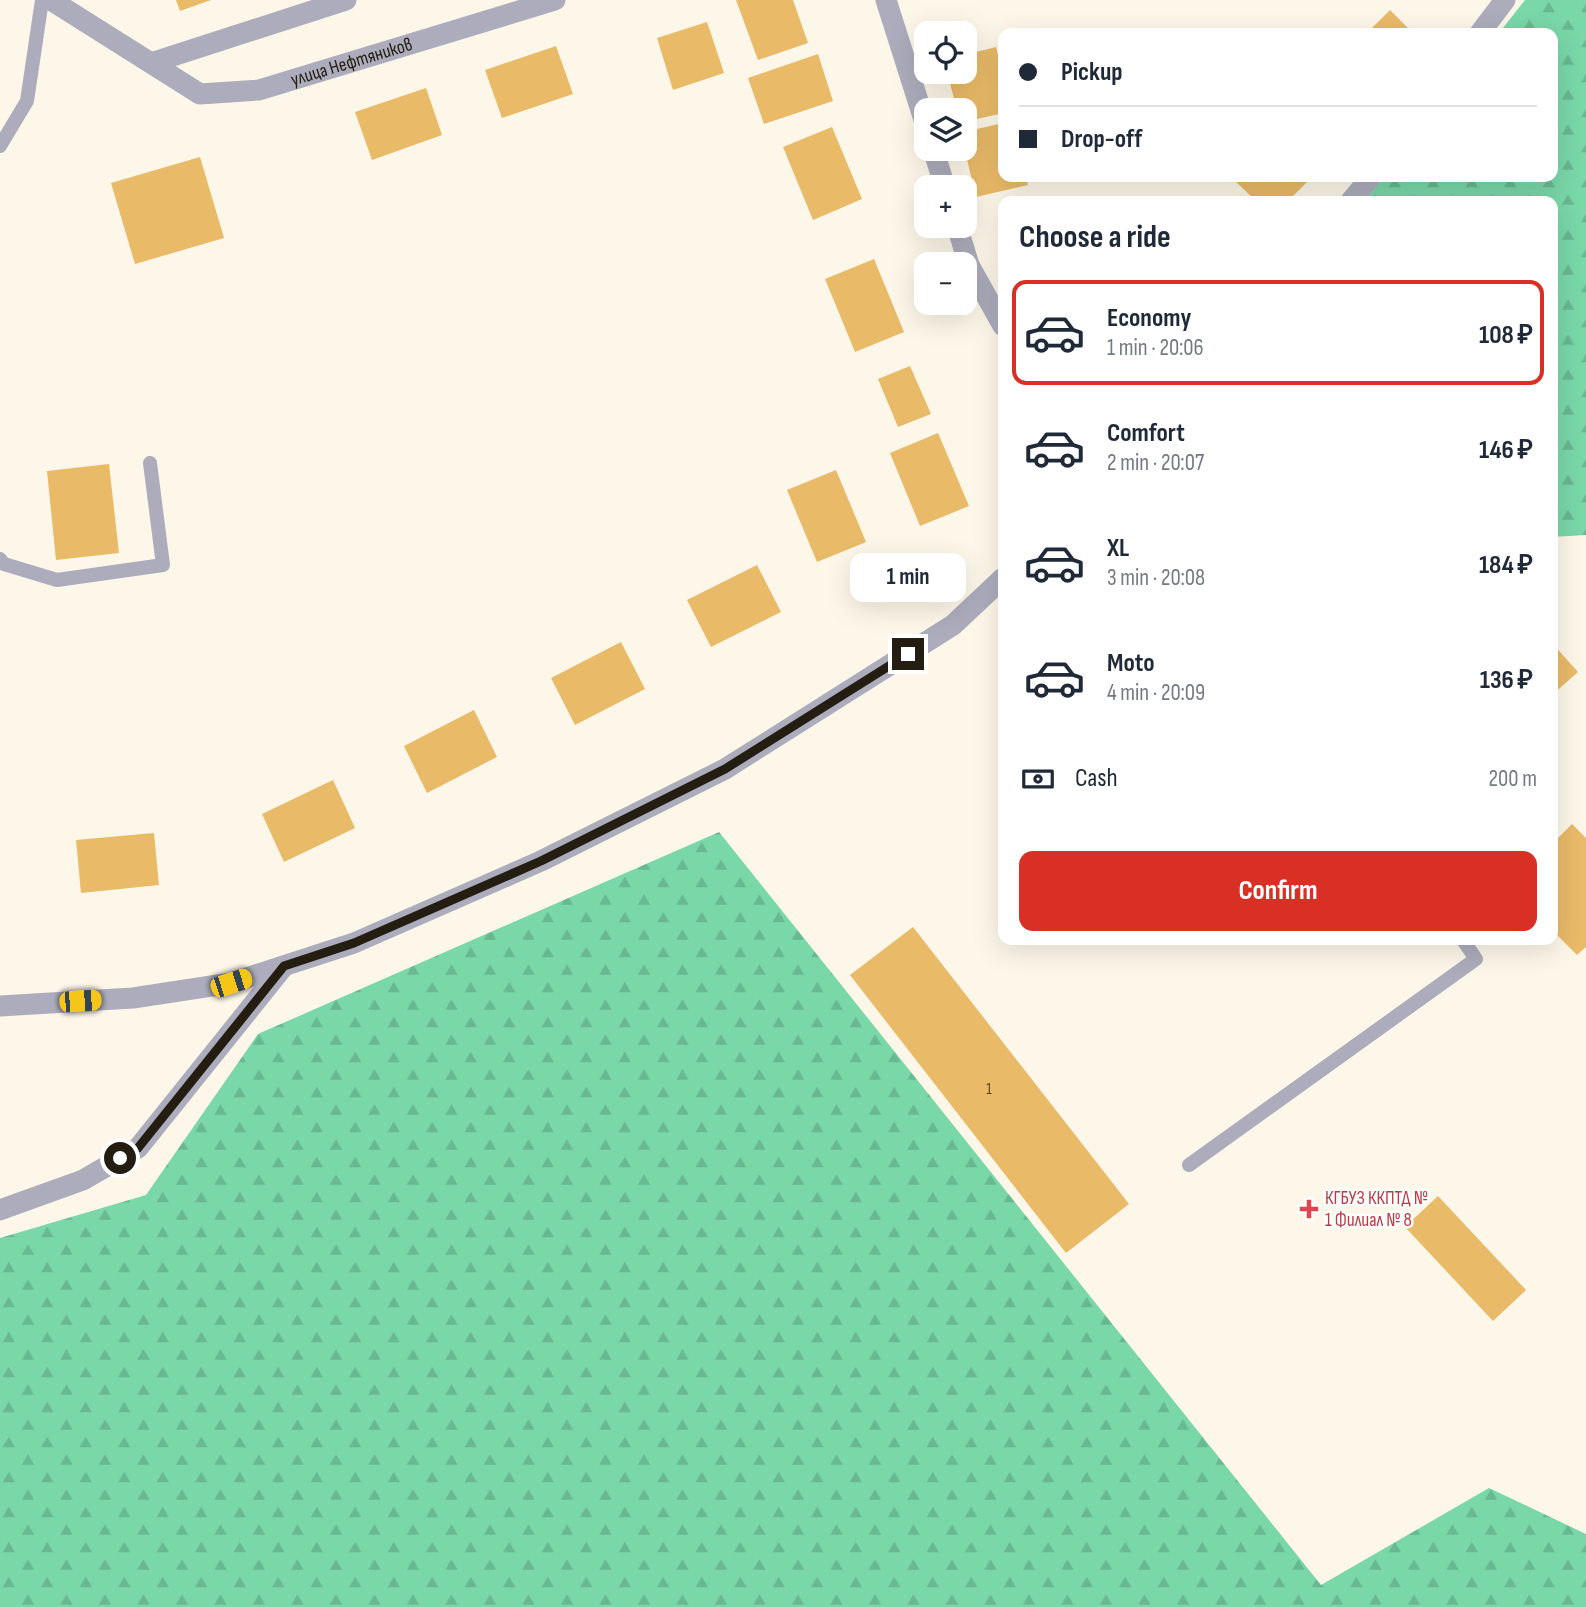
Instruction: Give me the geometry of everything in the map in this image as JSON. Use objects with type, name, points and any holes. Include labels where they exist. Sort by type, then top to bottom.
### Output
[{"type":"street","name":"улица Нефтяников","points":[[51,0],[200,93],[258,90],[555,0]]},
{"type":"street","points":[[151,63],[346,0]]},
{"type":"street","points":[[886,0],[917,98]]},
{"type":"street","points":[[1484,28],[1505,0]]},
{"type":"street","points":[[1356,196],[1367,182]]},
{"type":"street","points":[[961,238],[969,265],[998,317]]},
{"type":"street","points":[[0,1006],[133,998],[231,983],[354,943],[528,867],[725,769],[953,625],[998,583]]},
{"type":"street","points":[[0,1210],[83,1180],[138,1148],[284,966]]},
{"type":"lane","points":[[0,146],[27,101],[41,0]]},
{"type":"lane","points":[[0,559],[4,564],[57,580],[163,565],[149,463]]},
{"type":"lane","points":[[1189,1165],[1476,959],[1466,945]]},
{"type":"green space","points":[[1525,0],[1586,0],[1586,535],[1558,537],[1558,196],[1369,196],[1380,182],[1558,182],[1558,28],[1503,28]]},
{"type":"green space","points":[[719,832],[1321,1585],[1489,1488],[1586,1534],[1586,1607],[0,1607],[0,1238],[146,1195],[258,1034]]},
{"type":"building","points":[[176,0],[211,0],[180,11]]},
{"type":"building","points":[[736,0],[793,0],[808,43],[758,60]]},
{"type":"building","points":[[1390,10],[1408,28],[1372,28]]},
{"type":"building","points":[[707,22],[724,73],[673,90],[657,38]]},
{"type":"building","points":[[556,46],[573,94],[502,118],[485,70]]},
{"type":"building","points":[[996,47],[998,114],[977,119],[977,98],[954,98],[950,84],[977,84],[977,52]]},
{"type":"building","points":[[818,54],[833,101],[764,124],[748,78]]},
{"type":"building","points":[[426,88],[442,135],[372,160],[355,112]]},
{"type":"building","points":[[998,124],[998,182],[1027,182],[1028,185],[977,197],[977,175],[971,175],[967,161],[977,161],[977,129]]},
{"type":"building","points":[[832,127],[862,199],[813,220],[783,147]]},
{"type":"building","points":[[200,157],[224,238],[135,264],[111,183]]},
{"type":"building","points":[[1236,182],[1307,182],[1293,196],[1251,196]]},
{"type":"building","points":[[874,259],[904,332],[855,352],[825,279]]},
{"type":"building","points":[[910,366],[931,414],[898,427],[878,379]]},
{"type":"building","points":[[938,433],[969,506],[920,526],[890,453]]},
{"type":"building","points":[[109,464],[119,553],[56,560],[47,471]]},
{"type":"building","points":[[836,470],[866,542],[817,562],[787,490]]},
{"type":"building","points":[[757,565],[781,612],[711,647],[687,600]]},
{"type":"building","points":[[621,642],[645,689],[575,725],[551,678]]},
{"type":"building","points":[[1558,650],[1578,672],[1558,690]]},
{"type":"building","points":[[474,710],[497,757],[427,793],[404,746]]},
{"type":"building","points":[[333,780],[355,828],[284,862],[262,814]]},
{"type":"building","points":[[1572,824],[1586,838],[1586,947],[1577,955],[1558,936],[1558,838]]},
{"type":"building","points":[[154,833],[159,885],[81,893],[76,840]]},
{"type":"building","points":[[913,927],[1129,1204],[1066,1253],[850,975]]},
{"type":"building","points":[[1438,1196],[1526,1290],[1493,1321],[1405,1227]]},
{"type":"place","name":"КГБУЗ ККПТД № 1 Филиал № 8","points":[[1309,1209]]},
{"type":"route","points":[[120,1158],[138,1148],[222,1047],[284,966],[354,943],[541,861],[725,769],[908,654]]}]
